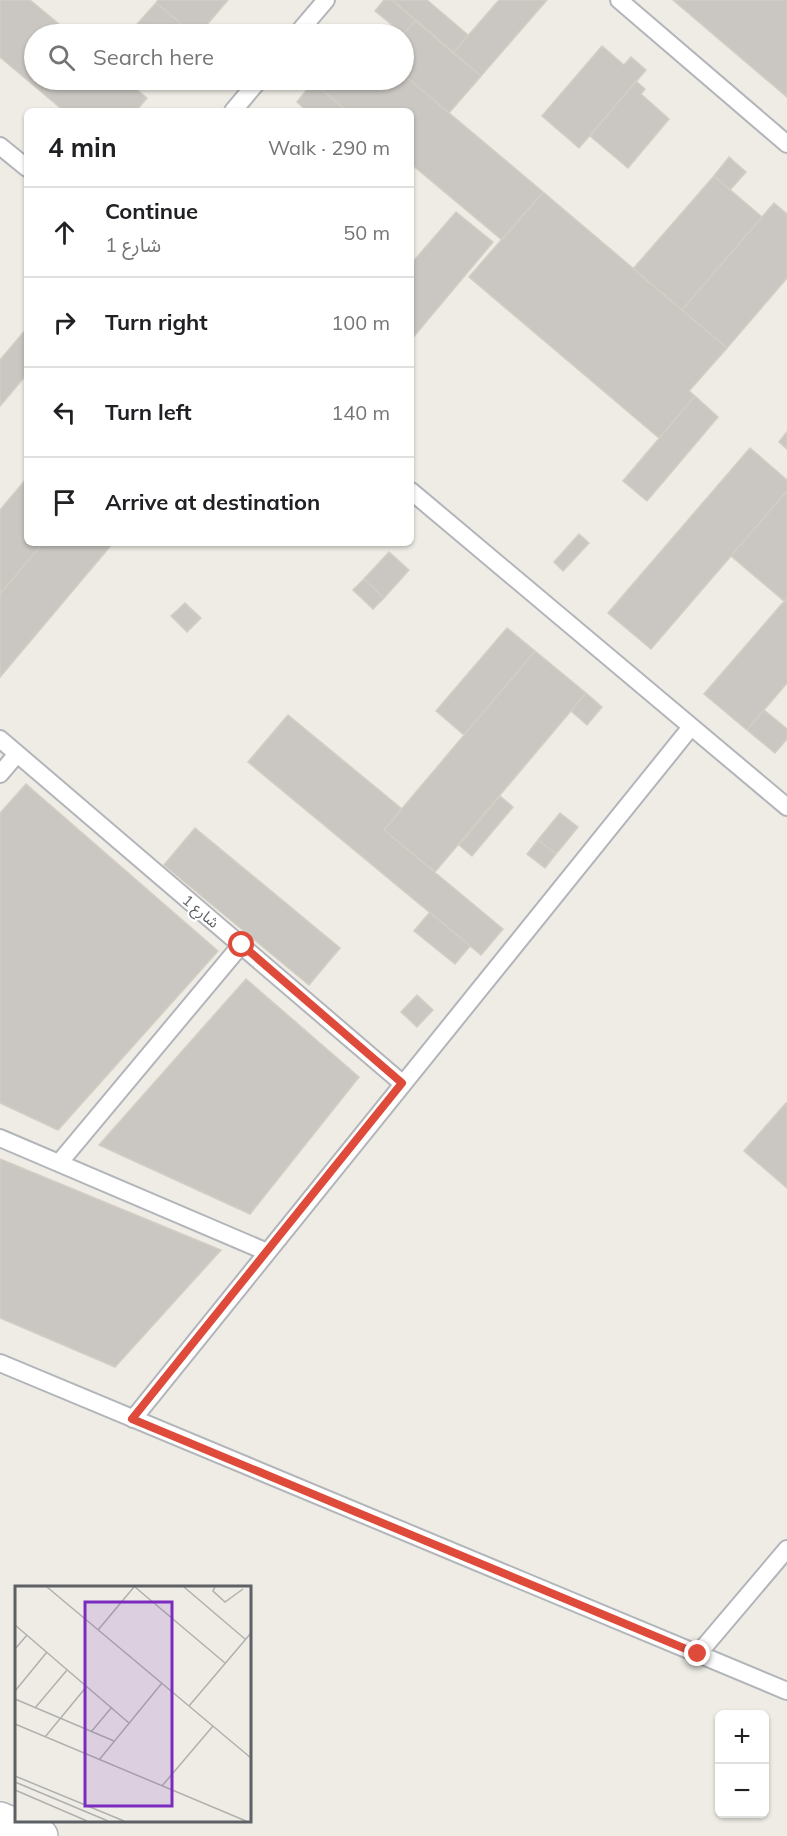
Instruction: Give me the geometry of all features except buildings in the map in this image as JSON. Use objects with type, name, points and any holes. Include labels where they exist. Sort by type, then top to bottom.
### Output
[{"type":"street","points":[[0,1819],[41,1836]]},
{"type":"lane","points":[[306,24],[326,0]]},
{"type":"lane","points":[[619,0],[787,144]]},
{"type":"lane","points":[[235,108],[250,90]]},
{"type":"lane","points":[[0,146],[24,166]]},
{"type":"lane","points":[[414,494],[787,807]]},
{"type":"lane","points":[[132,1419],[691,727]]},
{"type":"lane","name":"شارع 1","points":[[0,739],[402,1083]]},
{"type":"lane","points":[[0,774],[17,753]]},
{"type":"lane","points":[[59,1163],[242,945]]},
{"type":"lane","points":[[0,1138],[267,1252]]},
{"type":"lane","points":[[0,1363],[787,1691]]},
{"type":"lane","points":[[698,1654],[787,1548]]},
{"type":"route","points":[[242,945],[402,1083],[132,1419],[698,1654]]}]
